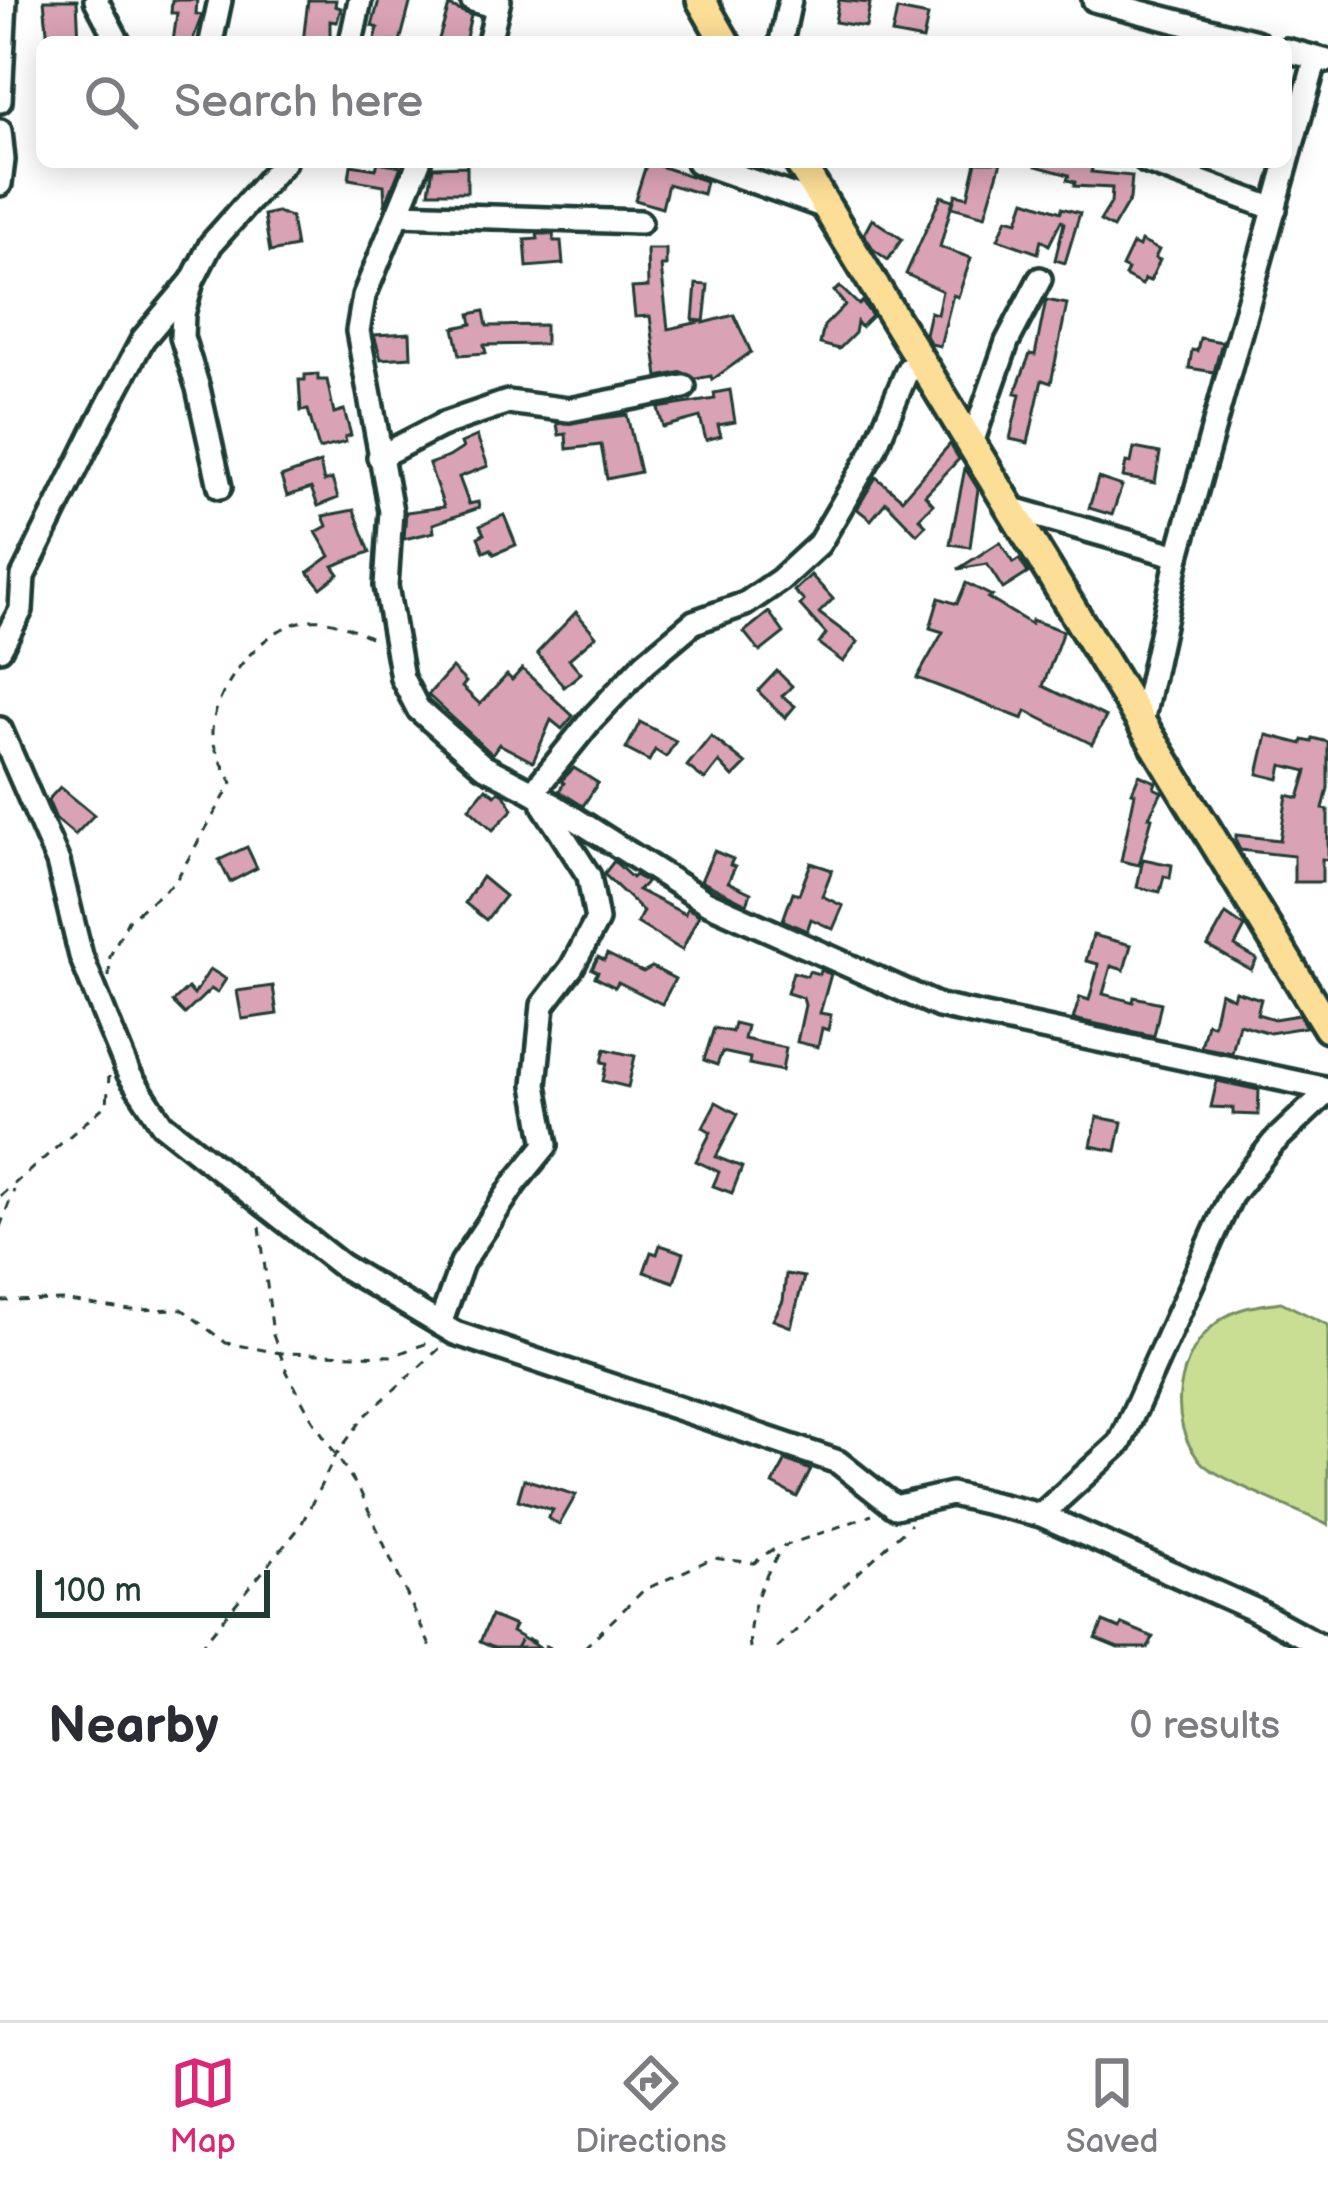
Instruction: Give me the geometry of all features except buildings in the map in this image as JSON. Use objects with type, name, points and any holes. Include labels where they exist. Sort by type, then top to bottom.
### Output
[{"type":"main road","points":[[700,0],[721,36]]},
{"type":"main road","points":[[803,168],[1328,1028]]},
{"type":"street","points":[[0,101],[4,0]]},
{"type":"street","points":[[96,0],[115,36]]},
{"type":"street","points":[[212,36],[220,0]]},
{"type":"street","points":[[353,36],[360,0]]},
{"type":"street","points":[[472,0],[498,3],[491,36]]},
{"type":"street","points":[[782,36],[790,0]]},
{"type":"street","points":[[1094,0],[1233,36]]},
{"type":"street","points":[[1292,52],[1322,59],[1292,155]]},
{"type":"street","points":[[0,131],[0,184]]},
{"type":"street","points":[[0,649],[21,610],[22,576],[142,339],[192,281],[211,244],[279,168]]},
{"type":"street","points":[[417,168],[364,296],[358,331],[391,511],[386,586],[402,678],[418,709],[483,766],[706,902],[939,1006],[1328,1090]]},
{"type":"street","points":[[715,168],[828,208]]},
{"type":"street","points":[[1163,168],[1275,209]]},
{"type":"street","points":[[1142,722],[1178,556],[1288,168]]},
{"type":"street","points":[[399,214],[640,222]]},
{"type":"street","points":[[972,443],[1007,342],[1040,279]]},
{"type":"street","points":[[192,281],[182,337],[220,488]]},
{"type":"street","points":[[535,794],[645,663],[694,622],[745,604],[819,544],[874,450],[908,369],[921,358]]},
{"type":"street","points":[[379,457],[442,425],[508,402],[569,410],[685,387]]},
{"type":"street","points":[[1010,508],[1178,556]]},
{"type":"street","points":[[0,729],[58,862],[81,956],[129,1074],[162,1124],[341,1265],[448,1329],[838,1462],[895,1507],[951,1494],[1041,1515],[1253,1609],[1325,1648]]},
{"type":"street","points":[[448,1329],[463,1263],[546,1144],[535,1085],[542,1005],[572,967],[597,920],[589,876],[535,794]]},
{"type":"street","points":[[1041,1515],[1120,1443],[1232,1196],[1273,1143],[1328,1090]]},
{"type":"path","points":[[110,977],[110,956],[128,920],[175,882],[232,782],[211,736],[220,689],[257,646],[316,619],[347,626],[397,650]]},
{"type":"path","points":[[0,1196],[107,1104],[109,1076]]},
{"type":"path","points":[[0,1227],[15,1186]]},
{"type":"path","points":[[260,1202],[273,1335],[311,1417],[361,1491],[431,1648]]},
{"type":"path","points":[[0,1301],[62,1300],[130,1310],[182,1309],[226,1343],[280,1353],[392,1356],[448,1329]]},
{"type":"path","points":[[199,1648],[301,1527],[336,1454],[364,1417],[448,1329]]},
{"type":"path","points":[[584,1648],[644,1590],[712,1558],[754,1563],[770,1551],[895,1507]]},
{"type":"path","points":[[777,1648],[913,1522]]},
{"type":"path","points":[[750,1648],[748,1631],[761,1588],[781,1549],[796,1542]]},
{"type":"path","points":[[516,1648],[522,1637],[551,1648]]},
{"type":"green space","points":[[1281,1302],[1328,1325],[1328,1525],[1210,1469],[1190,1447],[1183,1428],[1180,1409],[1185,1369],[1205,1334],[1233,1313]]}]
